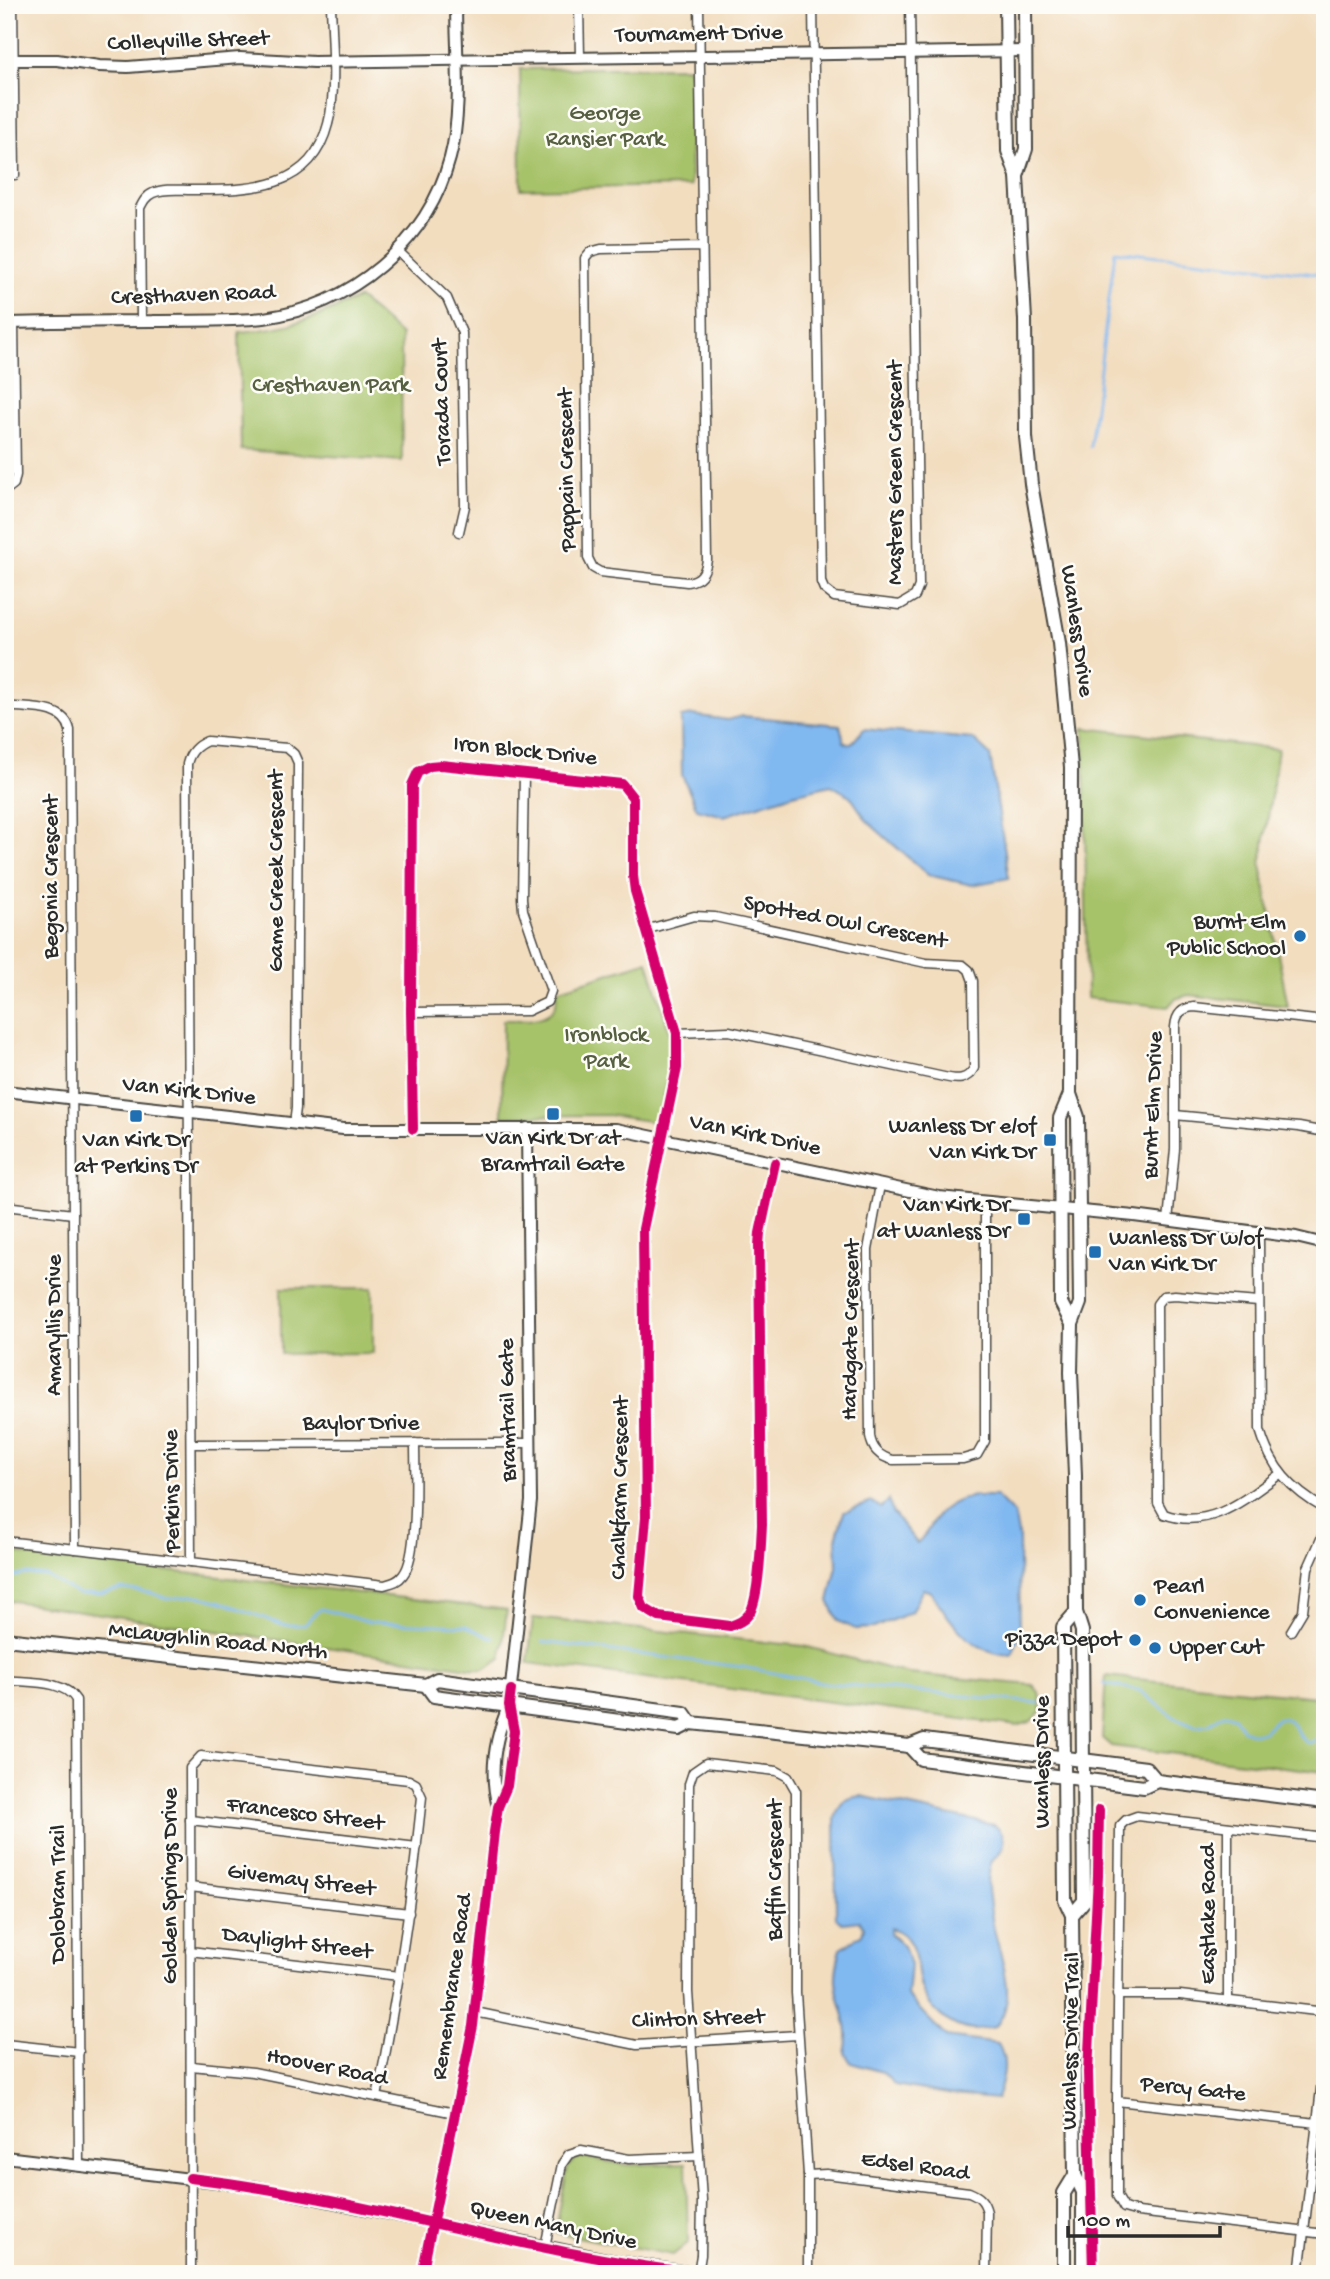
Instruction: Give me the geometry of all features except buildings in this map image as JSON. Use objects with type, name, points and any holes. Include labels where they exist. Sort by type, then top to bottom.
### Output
[{"type":"main road","name":"Wanless Drive","points":[[1006,5],[1008,151],[1017,176],[1025,320],[1026,437],[1031,484],[1059,643],[1071,767],[1070,1094],[1078,1117],[1080,1303],[1072,1324],[1076,1612],[1082,1631],[1084,1760],[1084,1901],[1072,1915]]},
{"type":"main road","name":"Wanless Drive","points":[[1017,176],[1027,149],[1025,5]]},
{"type":"main road","name":"Wanless Drive","points":[[1070,1094],[1060,1118],[1060,1208],[1061,1303],[1072,1324]]},
{"type":"main road","name":"Wanless Drive","points":[[1076,1612],[1063,1627],[1065,1900],[1072,1915],[1075,2175],[1083,2192],[1083,2274]]},
{"type":"main road","name":"McLaughlin Road North","points":[[5,1639],[426,1685],[437,1679],[684,1713],[691,1723]]},
{"type":"main road","name":"McLaughlin Road North","points":[[426,1685],[434,1696],[679,1729],[691,1723],[909,1746],[924,1740],[1146,1768],[1157,1781]]},
{"type":"main road","name":"McLaughlin Road North","points":[[909,1746],[921,1759],[1144,1787],[1157,1781],[1325,1802]]},
{"type":"main road","name":"Wanless Drive","points":[[1064,2274],[1064,2193],[1075,2175]]},
{"type":"street","points":[[13,5],[10,60],[15,175]]},
{"type":"street","points":[[141,321],[140,208],[143,201],[159,191],[254,189],[296,172],[313,154],[326,132],[332,103],[331,5]]},
{"type":"street","name":"Cresthaven Road","points":[[10,322],[263,318],[317,305],[355,286],[398,251],[428,210],[450,158],[456,122],[456,5]]},
{"type":"street","points":[[579,5],[580,57]]},
{"type":"street","points":[[699,5],[702,247]]},
{"type":"street","points":[[813,5],[814,54]]},
{"type":"street","points":[[910,5],[911,54]]},
{"type":"street","name":"Tournament Drive","points":[[456,59],[1025,51]]},
{"type":"street","name":"Masters Green Crescent","points":[[814,54],[821,582],[824,589],[834,597],[900,605],[915,596],[919,586],[911,54]]},
{"type":"street","name":"Colleyville Street","points":[[10,60],[57,60],[118,66],[240,58],[332,62],[456,59]]},
{"type":"street","name":"Pappain Crescent","points":[[702,247],[706,568],[703,576],[696,581],[687,582],[600,572],[593,568],[588,558],[585,258],[595,249],[702,247]]},
{"type":"street","name":"Torada Court","points":[[398,251],[447,298],[462,333],[466,506],[459,532]]},
{"type":"street","points":[[5,491],[13,484],[16,475],[10,322]]},
{"type":"street","name":"Begonia Crescent","points":[[5,706],[58,712],[67,720],[70,730],[72,1100]]},
{"type":"street","name":"Game Creek Crescent","points":[[189,1113],[187,764],[190,753],[207,741],[287,748],[298,763],[294,1124]]},
{"type":"street","name":"Iron Block Drive","points":[[413,1129],[412,785],[418,772],[430,766],[441,765],[615,782],[631,793],[634,807],[633,876],[645,930],[677,1033],[677,1068],[662,1138]]},
{"type":"street","points":[[411,1012],[528,1011],[547,1002],[551,991],[523,910],[524,773]]},
{"type":"street","name":"Spotted Owl Crescent","points":[[645,930],[694,916],[715,917],[926,962],[957,964],[966,968],[972,977],[974,1063],[971,1073],[956,1080],[729,1031],[677,1033]]},
{"type":"street","name":"Burnt Elm Drive","points":[[1168,1222],[1175,1149],[1177,1016],[1183,1010],[1194,1007],[1325,1021]]},
{"type":"street","name":"Van Kirk Drive","points":[[5,1091],[343,1129],[595,1128],[662,1138],[939,1198],[1079,1210],[1296,1237],[1325,1244]]},
{"type":"street","name":"Amaryllis Drive","points":[[72,1100],[75,1549]]},
{"type":"street","name":"Perkins Drive","points":[[189,1113],[191,1562],[384,1584],[395,1582],[408,1567],[415,1511],[415,1443]]},
{"type":"street","points":[[1175,1115],[1325,1132]]},
{"type":"street","name":"Bramtrail Gate","points":[[509,1705],[530,1524],[527,1128]]},
{"type":"street","name":"Chalkfarm Crescent","points":[[662,1138],[643,1229],[646,1518],[639,1596],[644,1608],[659,1617],[730,1626],[741,1622],[754,1607],[762,1525],[760,1233],[775,1163]]},
{"type":"street","name":"Hardgate Crescent","points":[[880,1185],[868,1250],[870,1436],[876,1451],[893,1460],[963,1459],[976,1455],[985,1441],[985,1201]]},
{"type":"street","points":[[5,1206],[73,1214]]},
{"type":"street","points":[[1259,1233],[1260,1430],[1270,1458],[1280,1474],[1300,1494],[1325,1509]]},
{"type":"street","points":[[1258,1303],[1175,1294],[1163,1296],[1157,1304],[1158,1503],[1160,1509],[1170,1516],[1211,1516],[1239,1503],[1280,1474]]},
{"type":"street","name":"Baylor Drive","points":[[191,1444],[530,1443]]},
{"type":"street","points":[[1291,1630],[1303,1611],[1308,1568],[1325,1531]]},
{"type":"street","points":[[5,1541],[191,1562]]},
{"type":"street","name":"Dolobram Trail","points":[[5,1680],[61,1687],[71,1692],[76,1700],[79,2166]]},
{"type":"street","name":"Remembrance Road","points":[[422,2274],[475,2012],[498,1807],[492,1786],[499,1729],[509,1705]]},
{"type":"street","name":"Golden Springs Drive","points":[[191,2274],[190,1768],[201,1756],[409,1780],[415,1784],[422,1797],[399,1976],[377,2097]]},
{"type":"street","name":"Baffin Crescent","points":[[700,2274],[699,2156],[688,1992],[689,1784],[693,1772],[706,1763],[777,1771],[788,1777],[795,1786],[796,1993],[808,2175],[808,2274]]},
{"type":"street","name":"Percy Gate","points":[[1228,1826],[1137,1816],[1126,1820],[1120,1826],[1116,2101],[1317,2123]]},
{"type":"street","name":"Francesco Street","points":[[190,1820],[417,1847]]},
{"type":"street","points":[[1228,1826],[1325,1838]]},
{"type":"street","name":"Eastlake Road","points":[[1228,1826],[1228,2001]]},
{"type":"street","name":"Givemay Street","points":[[190,1887],[408,1913]]},
{"type":"street","name":"Daylight Street","points":[[190,1951],[399,1976]]},
{"type":"street","points":[[1117,1995],[1180,1995],[1325,2012]]},
{"type":"street","name":"Clinton Street","points":[[475,2012],[637,2045],[798,2035]]},
{"type":"street","points":[[5,2044],[79,2052]]},
{"type":"street","points":[[1300,2274],[1325,2055]]},
{"type":"street","name":"Hoover Road","points":[[191,2066],[253,2072],[455,2113]]},
{"type":"street","points":[[1116,2101],[1117,2196],[1124,2207],[1138,2212],[1325,2234]]},
{"type":"street","points":[[545,2246],[562,2164],[569,2154],[581,2150],[629,2159],[699,2156]]},
{"type":"street","name":"Queen Mary Drive","points":[[5,2157],[258,2187],[653,2268],[700,2274]]},
{"type":"street","name":"Edsel Road","points":[[808,2175],[826,2174],[978,2195],[985,2203],[987,2211],[986,2274]]},
{"type":"green space","name":"George Ransier Park","points":[[687,67],[691,186],[521,189],[520,69]]},
{"type":"green space","name":"Cresthaven Park","points":[[359,298],[401,335],[402,461],[241,450],[239,332],[301,321]]},
{"type":"green space","points":[[1084,728],[1278,749],[1261,865],[1288,1006],[1189,995],[1175,999],[1168,1007],[1087,998]]},
{"type":"green space","name":"Ironblock Park","points":[[648,961],[672,1040],[670,1071],[658,1120],[655,1122],[608,1115],[502,1116],[503,1020],[540,1018],[553,1009],[557,990]]},
{"type":"green space","points":[[281,1288],[373,1288],[373,1353],[281,1354]]},
{"type":"green space","points":[[5,1552],[507,1610],[501,1658],[483,1670],[5,1600]]},
{"type":"green space","points":[[533,1618],[804,1646],[909,1674],[1033,1685],[1039,1692],[1042,1710],[1030,1722],[1017,1726],[528,1663]]},
{"type":"green space","points":[[1106,1676],[1325,1698],[1325,1772],[1111,1746],[1102,1738]]},
{"type":"green space","points":[[582,2157],[627,2165],[686,2163],[688,2243],[673,2255],[557,2233],[568,2166],[575,2159]]},
{"type":"water","points":[[693,715],[728,720],[742,716],[840,725],[844,742],[851,744],[864,729],[973,739],[990,755],[1009,878],[972,885],[928,875],[868,822],[850,796],[831,785],[724,816],[697,809],[682,775],[681,717]]},
{"type":"water","points":[[973,1496],[996,1496],[1014,1514],[1019,1538],[1020,1634],[1012,1655],[985,1649],[973,1642],[955,1625],[931,1592],[923,1589],[911,1612],[874,1628],[855,1629],[838,1621],[829,1601],[837,1566],[836,1539],[844,1512],[872,1502],[881,1508],[889,1500],[892,1512],[917,1543],[942,1511]]},
{"type":"water","points":[[861,1796],[994,1825],[1002,1834],[1004,1845],[991,1863],[988,1883],[1007,1992],[1006,2005],[995,2027],[976,2030],[964,2028],[941,2016],[924,1995],[911,1944],[900,1932],[891,1928],[890,1933],[905,1948],[910,1965],[907,1996],[946,2037],[998,2044],[1004,2064],[997,2099],[895,2085],[882,2072],[851,2063],[845,2053],[847,2033],[836,1982],[836,1969],[841,1948],[862,1934],[864,1927],[860,1921],[842,1923],[836,1918],[835,1819],[843,1802]]},
{"type":"waterway","points":[[1090,447],[1115,251],[1325,275]]},
{"type":"waterway","points":[[5,1578],[27,1574],[46,1576],[78,1594],[101,1594],[122,1589],[152,1593],[168,1599],[194,1595],[219,1601],[283,1625],[305,1625],[321,1609],[369,1622],[466,1626],[493,1637]]},
{"type":"waterway","points":[[543,1642],[743,1667],[827,1683],[1039,1703]]},
{"type":"waterway","points":[[1103,1684],[1139,1690],[1174,1717],[1196,1726],[1209,1724],[1227,1714],[1235,1717],[1243,1730],[1254,1734],[1264,1731],[1278,1718],[1284,1718],[1289,1720],[1308,1743],[1320,1740],[1325,1730]]},
{"type":"cycle path","points":[[413,1129],[412,785],[418,772],[430,766],[441,765],[622,784],[633,798],[635,891],[677,1033],[677,1068],[643,1229],[646,1518],[639,1596],[644,1608],[659,1617],[730,1626],[749,1614],[759,1572],[762,1525],[759,1245],[775,1163]]},
{"type":"cycle path","points":[[422,2274],[473,2026],[494,1832],[498,1807],[507,1786],[514,1731],[509,1705],[511,1690]]},
{"type":"cycle path","name":"Wanless Drive Trail","points":[[1093,2274],[1088,2072],[1099,1810]]},
{"type":"cycle path","points":[[190,2178],[319,2199],[573,2253],[701,2274]]},
{"type":"place","name":"Burnt Elm Public School","points":[[1300,936]]},
{"type":"place","name":"Van Kirk Dr at Bramtrail Gate","points":[[553,1114]]},
{"type":"place","name":"Van Kirk Dr at Perkins Dr","points":[[136,1116]]},
{"type":"place","name":"Wanless Dr e/of Van Kirk Dr","points":[[1050,1140]]},
{"type":"place","name":"Van Kirk Dr at Wanless Dr","points":[[1024,1219]]},
{"type":"place","name":"Wanless Dr w/of Van Kirk Dr","points":[[1095,1252]]},
{"type":"place","name":"Pearl Convenience","points":[[1140,1600]]},
{"type":"place","name":"Pizza Depot","points":[[1135,1640]]},
{"type":"place","name":"Upper Cut","points":[[1155,1648]]}]
